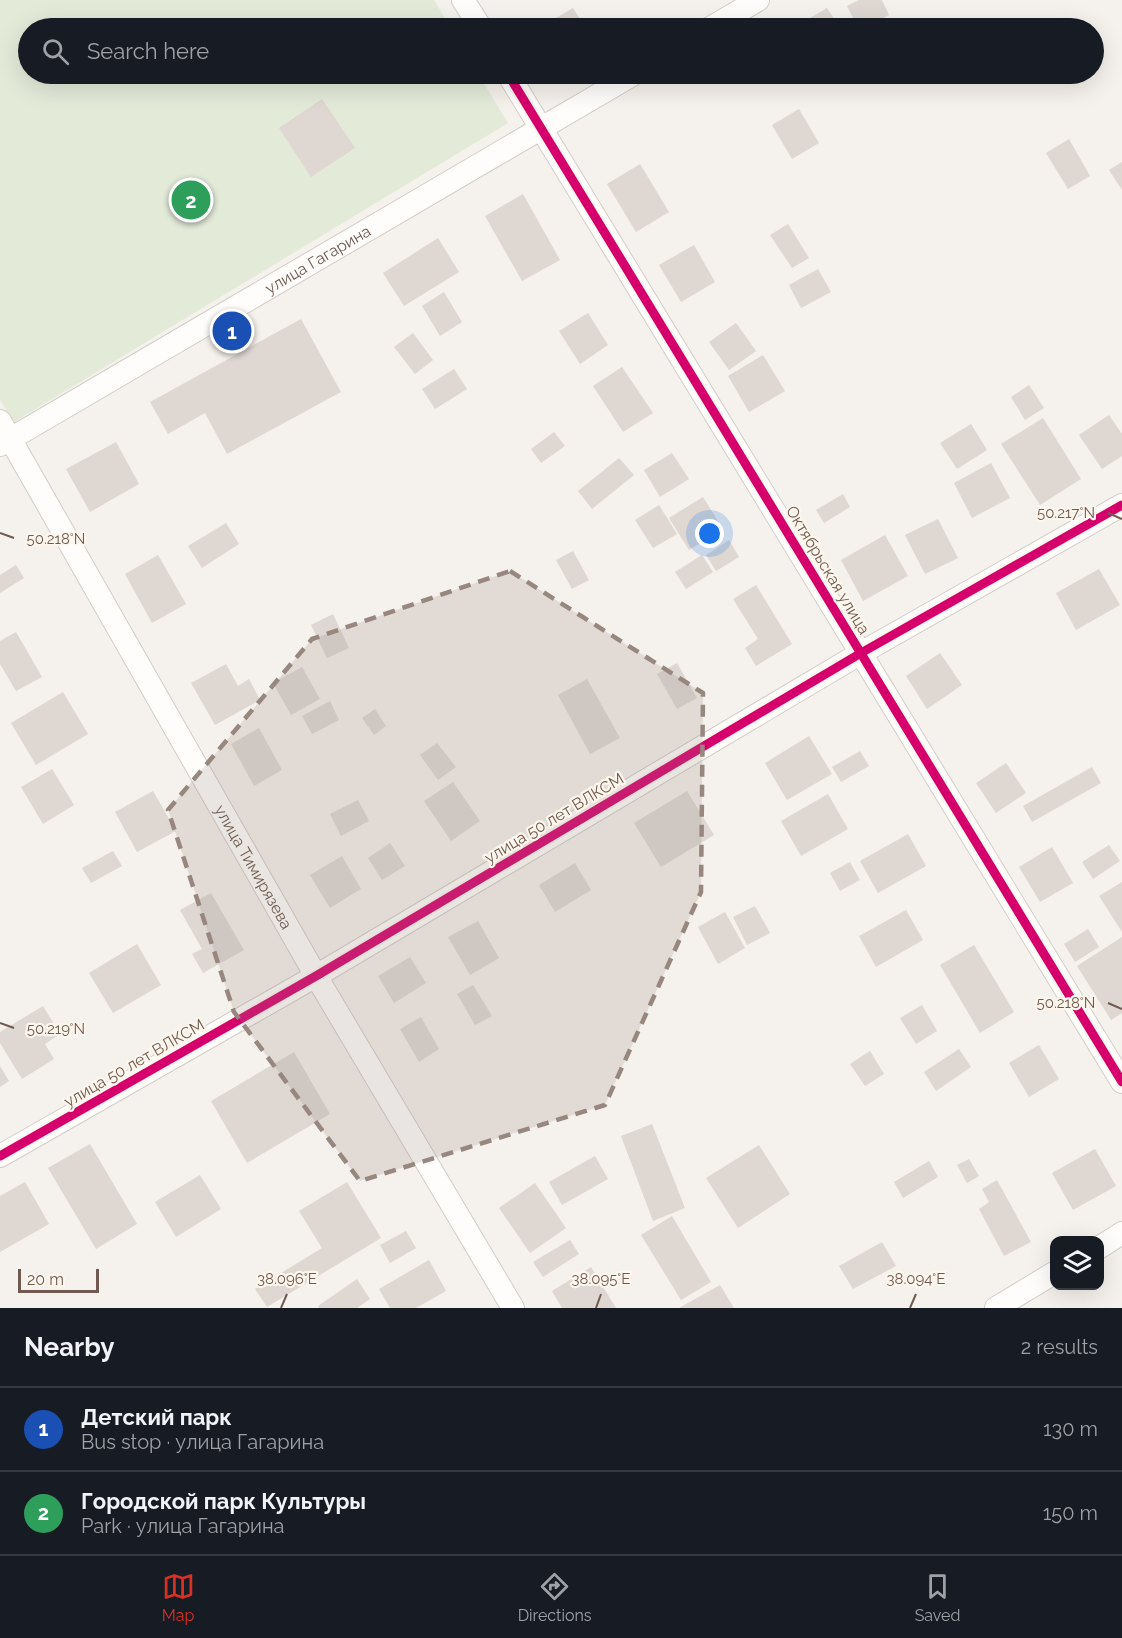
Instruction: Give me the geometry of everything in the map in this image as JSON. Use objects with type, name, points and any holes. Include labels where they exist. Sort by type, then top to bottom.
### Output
[{"type":"street","points":[[463,0],[475,18]]},
{"type":"street","points":[[728,18],[759,0]]},
{"type":"street","name":"Октябрьская улица","points":[[514,84],[1122,1082]]},
{"type":"street","name":"улица Гагарина","points":[[4,435],[617,84]]},
{"type":"street","name":"улица Тимирязева","points":[[4,435],[316,976],[513,1308]]},
{"type":"street","name":"улица 50 лет ВЛКСМ","points":[[0,1156],[316,976],[861,653],[1122,505]]},
{"type":"street","points":[[1104,1244],[1122,1233]]},
{"type":"street","points":[[996,1308],[1050,1275]]},
{"type":"highlighted area","points":[[510,571],[703,693],[701,892],[605,1105],[360,1181],[234,1012],[168,810],[312,639]]},
{"type":"green space","points":[[0,0],[434,0],[445,18],[18,18],[18,84],[484,84],[508,123],[14,422],[0,400]]},
{"type":"building","points":[[859,0],[882,0],[889,15],[883,18],[853,18],[847,6]]},
{"type":"building","points":[[573,8],[580,18],[556,18]]},
{"type":"building","points":[[827,8],[834,18],[810,18]]},
{"type":"building","points":[[322,99],[355,148],[311,177],[279,128]]},
{"type":"building","points":[[799,109],[819,143],[792,159],[772,125]]},
{"type":"building","points":[[1069,139],[1090,176],[1068,189],[1046,153]]},
{"type":"building","points":[[1122,162],[1122,190],[1109,170]]},
{"type":"building","points":[[640,164],[669,212],[636,232],[607,184]]},
{"type":"building","points":[[523,194],[560,260],[522,281],[485,216]]},
{"type":"building","points":[[788,224],[809,258],[792,268],[770,235]]},
{"type":"building","points":[[438,238],[459,272],[404,306],[383,273]]},
{"type":"building","points":[[694,245],[715,282],[681,302],[659,265]]},
{"type":"building","points":[[818,269],[831,292],[801,308],[789,285]]},
{"type":"building","points":[[444,292],[462,322],[440,336],[422,306]]},
{"type":"building","points":[[588,313],[608,345],[580,364],[559,331]]},
{"type":"building","points":[[301,319],[341,392],[227,454],[205,413],[168,434],[150,402]]},
{"type":"building","points":[[736,323],[756,351],[729,370],[709,342]]},
{"type":"building","points":[[413,333],[433,360],[415,374],[394,347]]},
{"type":"building","points":[[763,355],[785,391],[749,412],[728,376]]},
{"type":"building","points":[[622,367],[653,413],[623,432],[593,386]]},
{"type":"building","points":[[454,369],[467,389],[435,409],[422,389]]},
{"type":"building","points":[[1029,385],[1044,408],[1025,420],[1011,397]]},
{"type":"building","points":[[1109,415],[1122,434],[1122,456],[1102,469],[1079,435]]},
{"type":"building","points":[[1043,418],[1081,479],[1040,505],[1001,444]]},
{"type":"building","points":[[971,424],[987,450],[957,469],[940,443]]},
{"type":"building","points":[[554,432],[565,446],[541,463],[531,449]]},
{"type":"building","points":[[116,442],[139,484],[90,512],[66,469]]},
{"type":"building","points":[[672,453],[689,479],[660,497],[644,470]]},
{"type":"building","points":[[619,458],[634,475],[592,509],[578,491]]},
{"type":"building","points":[[991,463],[1010,498],[972,518],[954,483]]},
{"type":"building","points":[[843,494],[850,507],[824,523],[816,510]]},
{"type":"building","points":[[703,497],[723,529],[689,550],[669,518]]},
{"type":"building","points":[[659,505],[677,534],[653,548],[635,520]]},
{"type":"building","points":[[938,519],[958,558],[925,574],[905,535]]},
{"type":"building","points":[[226,523],[239,544],[202,568],[188,546]]},
{"type":"building","points":[[885,535],[908,576],[863,601],[841,560]]},
{"type":"building","points":[[729,540],[739,557],[716,571],[706,555]]},
{"type":"building","points":[[573,551],[589,580],[572,589],[556,560]]},
{"type":"building","points":[[158,555],[186,604],[152,623],[125,574]]},
{"type":"building","points":[[702,555],[713,572],[686,589],[675,572]]},
{"type":"building","points":[[16,565],[24,578],[0,593],[0,575]]},
{"type":"building","points":[[1099,569],[1120,605],[1076,630],[1056,593]]},
{"type":"building","points":[[756,585],[792,644],[756,666],[745,648],[758,639],[733,599]]},
{"type":"building","points":[[333,614],[349,648],[327,658],[311,625]]},
{"type":"building","points":[[16,632],[42,677],[16,691],[0,664],[0,641]]},
{"type":"building","points":[[940,653],[962,685],[927,709],[906,676]]},
{"type":"building","points":[[677,663],[697,698],[677,709],[657,674]]},
{"type":"building","points":[[226,664],[238,686],[249,679],[260,700],[215,725],[191,683]]},
{"type":"building","points":[[302,667],[320,699],[291,715],[273,683]]},
{"type":"building","points":[[587,679],[620,738],[590,754],[558,695]]},
{"type":"building","points":[[63,692],[88,734],[36,765],[11,723]]},
{"type":"building","points":[[330,701],[339,720],[312,734],[302,716]]},
{"type":"building","points":[[375,709],[386,726],[374,735],[362,718]]},
{"type":"building","points":[[259,728],[282,770],[254,786],[231,744]]},
{"type":"building","points":[[809,736],[832,774],[787,800],[765,763]]},
{"type":"building","points":[[437,743],[456,767],[438,780],[420,755]]},
{"type":"building","points":[[860,751],[869,766],[841,782],[832,767]]},
{"type":"building","points":[[1006,763],[1026,793],[996,813],[976,783]]},
{"type":"building","points":[[1092,767],[1101,783],[1032,822],[1023,806]]},
{"type":"building","points":[[52,769],[74,805],[43,824],[21,787]]},
{"type":"building","points":[[453,782],[480,821],[451,841],[424,801]]},
{"type":"building","points":[[153,791],[176,831],[137,852],[115,812]]},
{"type":"building","points":[[687,791],[714,835],[661,867],[634,823]]},
{"type":"building","points":[[828,794],[848,829],[801,856],[781,821]]},
{"type":"building","points":[[358,800],[369,821],[341,836],[330,814]]},
{"type":"building","points":[[908,834],[926,866],[878,893],[860,861]]},
{"type":"building","points":[[390,843],[405,866],[382,880],[368,858]]},
{"type":"building","points":[[1109,845],[1120,861],[1093,879],[1082,862]]},
{"type":"building","points":[[1052,847],[1073,883],[1040,902],[1019,867]]},
{"type":"building","points":[[113,851],[122,866],[91,883],[82,868]]},
{"type":"building","points":[[342,856],[361,889],[330,908],[310,875]]},
{"type":"building","points":[[850,862],[860,880],[840,891],[830,873]]},
{"type":"building","points":[[575,863],[591,890],[555,912],[539,885]]},
{"type":"building","points":[[1122,882],[1122,932],[1099,896]]},
{"type":"building","points":[[211,893],[244,950],[203,973],[192,954],[202,949],[180,910]]},
{"type":"building","points":[[755,906],[770,933],[747,945],[733,917]]},
{"type":"building","points":[[906,910],[923,940],[876,967],[859,936]]},
{"type":"building","points":[[725,912],[745,948],[718,964],[698,927]]},
{"type":"building","points":[[478,921],[499,958],[470,975],[448,937]]},
{"type":"building","points":[[1088,929],[1099,947],[1075,962],[1064,944]]},
{"type":"building","points":[[1122,937],[1122,1013],[1111,1020],[1077,966]]},
{"type":"building","points":[[137,944],[161,985],[113,1013],[89,973]]},
{"type":"building","points":[[974,945],[1014,1012],[980,1033],[940,965]]},
{"type":"building","points":[[410,957],[426,983],[394,1003],[378,976]]},
{"type":"building","points":[[473,985],[492,1016],[475,1025],[457,994]]},
{"type":"building","points":[[922,1005],[937,1031],[916,1044],[900,1018]]},
{"type":"building","points":[[43,1006],[60,1034],[45,1044],[54,1059],[22,1079],[0,1043],[0,1032]]},
{"type":"building","points":[[421,1017],[439,1049],[419,1062],[400,1029]]},
{"type":"building","points":[[1039,1045],[1059,1079],[1029,1097],[1009,1063]]},
{"type":"building","points":[[959,1049],[971,1067],[936,1091],[924,1072]]},
{"type":"building","points":[[870,1051],[884,1074],[865,1086],[850,1064]]},
{"type":"building","points":[[294,1052],[330,1114],[247,1163],[211,1101]]},
{"type":"building","points":[[0,1066],[9,1081],[0,1087]]},
{"type":"building","points":[[652,1124],[685,1208],[653,1221],[621,1136]]},
{"type":"building","points":[[90,1144],[137,1224],[96,1249],[48,1168]]},
{"type":"building","points":[[759,1145],[790,1194],[738,1228],[706,1178]]},
{"type":"building","points":[[1095,1149],[1116,1186],[1073,1210],[1052,1173]]},
{"type":"building","points":[[595,1156],[608,1179],[562,1205],[549,1182]]},
{"type":"building","points":[[969,1159],[979,1176],[967,1183],[957,1165]]},
{"type":"building","points":[[929,1161],[938,1177],[903,1198],[894,1182]]},
{"type":"building","points":[[200,1175],[221,1209],[176,1237],[155,1202]]},
{"type":"building","points":[[997,1180],[1031,1242],[1004,1256],[979,1209],[989,1202],[982,1189]]},
{"type":"building","points":[[25,1182],[49,1224],[0,1252],[0,1196]]},
{"type":"building","points":[[347,1182],[381,1238],[267,1307],[255,1289],[322,1248],[299,1211]]},
{"type":"building","points":[[535,1183],[566,1228],[530,1253],[499,1208]]},
{"type":"building","points":[[672,1216],[711,1282],[681,1300],[641,1235]]},
{"type":"building","points":[[406,1231],[416,1248],[390,1263],[380,1245]]},
{"type":"building","points":[[570,1240],[579,1254],[543,1277],[533,1262]]},
{"type":"building","points":[[882,1242],[896,1266],[853,1289],[839,1266]]},
{"type":"building","points":[[429,1260],[446,1291],[416,1308],[390,1308],[379,1289]]},
{"type":"building","points":[[591,1267],[616,1308],[562,1308],[552,1291]]},
{"type":"building","points":[[357,1279],[370,1299],[357,1308],[319,1308],[318,1306]]},
{"type":"building","points":[[720,1285],[734,1308],[679,1308]]},
{"type":"cycle path","points":[[514,84],[1122,1082]]},
{"type":"cycle path","points":[[0,1156],[316,976],[861,653],[1122,505]]},
{"type":"place","name":"Городской парк Культуры","points":[[191,200]]},
{"type":"place","name":"Детский парк","points":[[232,331]]}]
